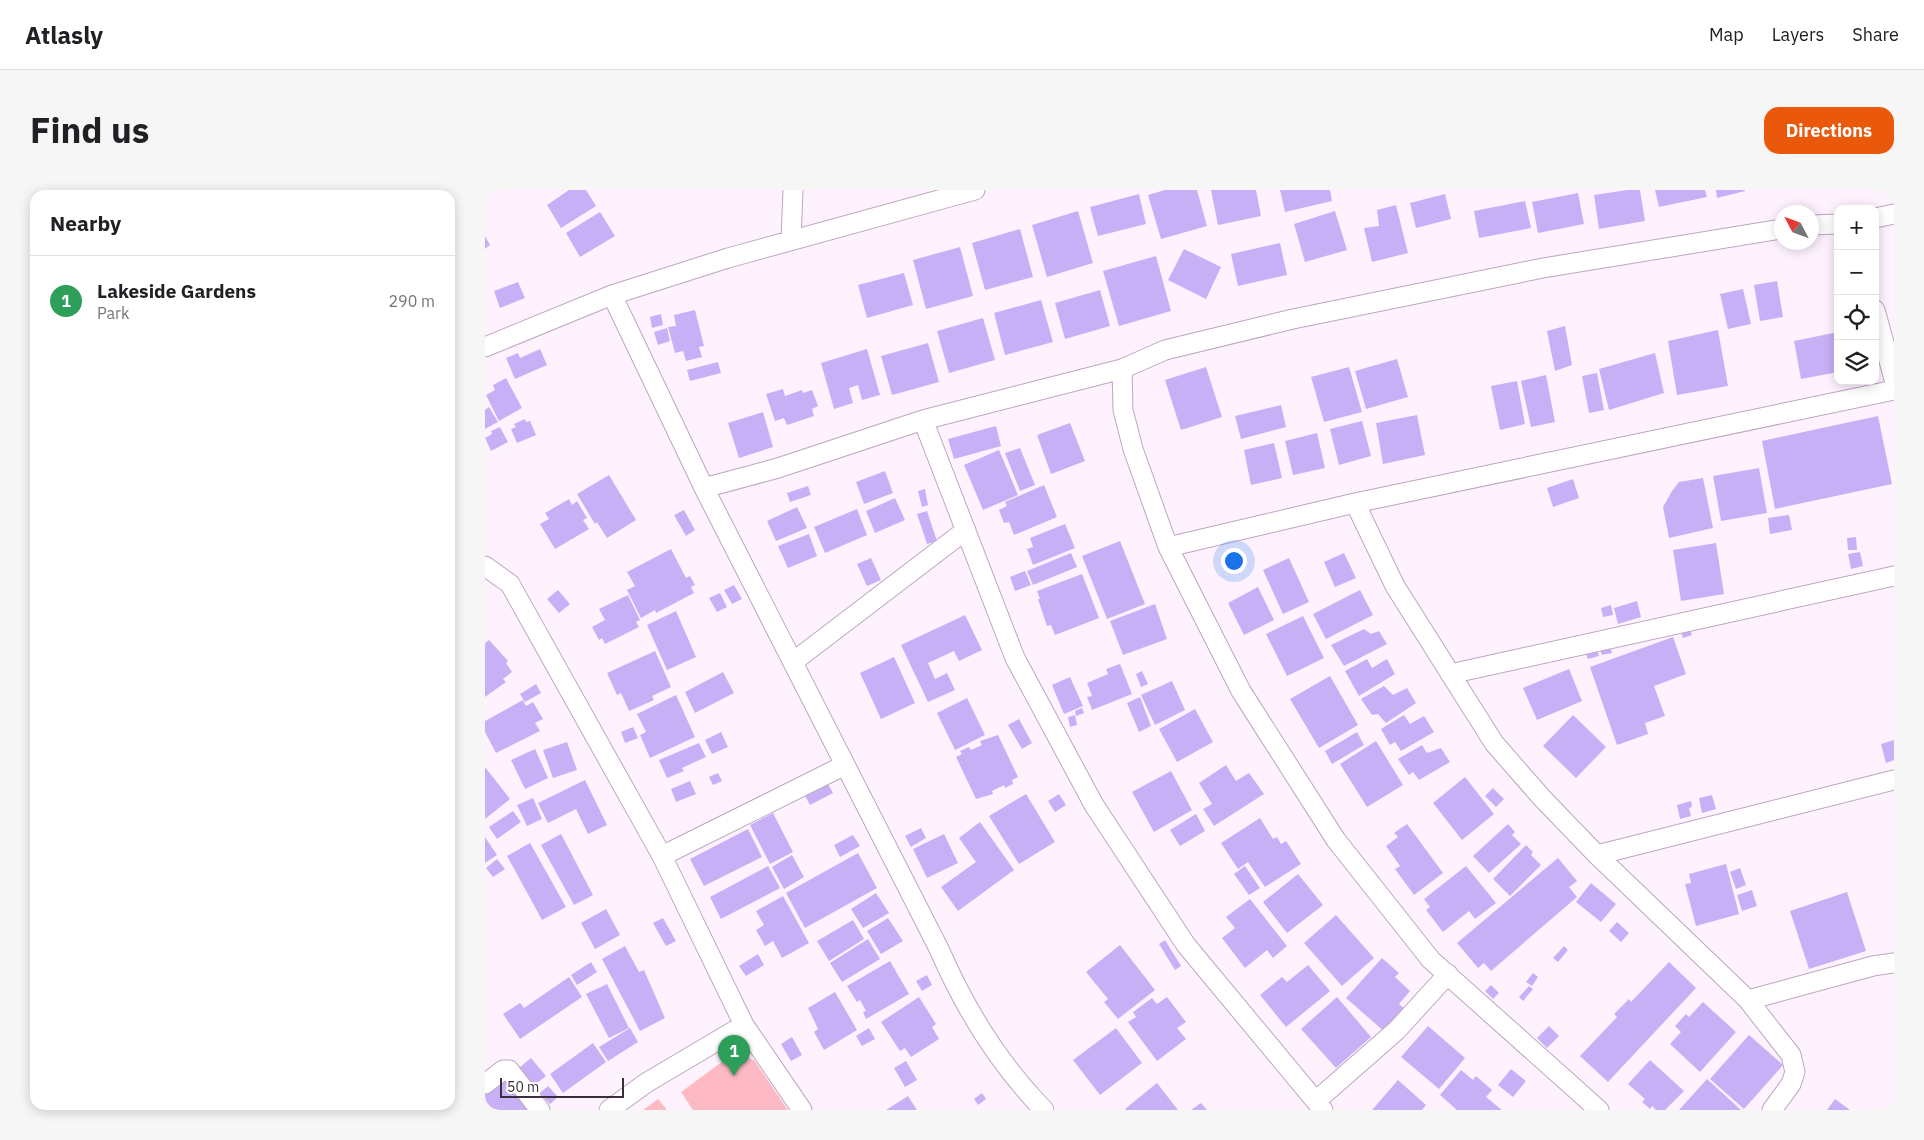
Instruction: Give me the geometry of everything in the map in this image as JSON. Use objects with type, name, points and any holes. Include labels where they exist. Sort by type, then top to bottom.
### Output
[{"type":"street","points":[[791,240],[793,190]]},
{"type":"street","points":[[485,347],[612,296],[791,240],[975,190]]},
{"type":"street","points":[[1879,217],[1894,214]]},
{"type":"street","points":[[1819,225],[1834,224]]},
{"type":"street","points":[[703,488],[778,468],[923,420],[1122,369],[1165,350],[1302,317],[1543,268],[1774,230]]},
{"type":"street","points":[[612,296],[703,488],[939,949],[955,985],[983,1036],[1044,1110]]},
{"type":"street","points":[[1879,325],[1894,379]]},
{"type":"street","points":[[1122,369],[1123,410],[1133,449],[1168,547],[1241,691],[1337,840],[1431,960],[1599,1110]]},
{"type":"street","points":[[1168,547],[1355,504],[1894,390]]},
{"type":"street","points":[[923,420],[1015,658],[1094,805],[1186,945],[1320,1105],[1397,1030],[1447,974]]},
{"type":"street","points":[[1355,504],[1395,586],[1494,743],[1542,798],[1597,855],[1748,1000],[1791,1055],[1795,1072],[1791,1084],[1772,1110]]},
{"type":"street","points":[[793,662],[966,530]]},
{"type":"street","points":[[485,566],[510,584],[662,856],[744,1026],[802,1110]]},
{"type":"street","points":[[1450,674],[1894,576]]},
{"type":"street","points":[[662,856],[845,765]]},
{"type":"street","points":[[1597,855],[1894,780]]},
{"type":"street","points":[[1748,1000],[1873,966],[1894,963]]},
{"type":"street","points":[[609,1110],[646,1082],[744,1026]]},
{"type":"street","points":[[485,1084],[503,1070],[509,1070],[539,1110]]},
{"type":"shaded area","points":[[734,1053],[754,1060],[788,1110],[693,1110],[681,1092]]},
{"type":"shaded area","points":[[658,1099],[667,1110],[643,1110]]},
{"type":"building","points":[[569,190],[586,190],[596,206],[561,228],[547,205]]},
{"type":"building","points":[[1165,190],[1197,190],[1207,226],[1161,239],[1148,195]]},
{"type":"building","points":[[1211,190],[1256,190],[1261,216],[1218,225]]},
{"type":"building","points":[[1280,190],[1330,190],[1332,201],[1285,212]]},
{"type":"building","points":[[1640,190],[1645,221],[1599,229],[1594,195]]},
{"type":"building","points":[[1655,190],[1705,190],[1707,197],[1659,207]]},
{"type":"building","points":[[1716,190],[1745,190],[1745,191],[1717,198]]},
{"type":"building","points":[[1578,193],[1584,224],[1538,233],[1532,202]]},
{"type":"building","points":[[1139,194],[1146,224],[1098,236],[1090,207]]},
{"type":"building","points":[[1445,194],[1451,219],[1416,228],[1410,203]]},
{"type":"building","points":[[1525,201],[1531,228],[1479,238],[1474,211]]},
{"type":"building","points":[[1396,205],[1408,253],[1372,262],[1364,228],[1379,226],[1377,210]]},
{"type":"building","points":[[1078,211],[1093,263],[1047,277],[1032,225]]},
{"type":"building","points":[[1335,211],[1347,250],[1305,262],[1294,224]]},
{"type":"building","points":[[600,212],[615,236],[580,257],[566,233]]},
{"type":"building","points":[[1020,229],[1033,277],[985,290],[972,243]]},
{"type":"building","points":[[485,236],[490,245],[485,249]]},
{"type":"building","points":[[1280,243],[1287,275],[1238,286],[1231,254]]},
{"type":"building","points":[[960,247],[973,296],[926,309],[913,260]]},
{"type":"building","points":[[1184,249],[1221,267],[1206,299],[1168,280]]},
{"type":"building","points":[[1156,256],[1171,311],[1119,326],[1103,271]]},
{"type":"building","points":[[904,273],[913,305],[867,318],[858,285]]},
{"type":"building","points":[[1777,281],[1783,317],[1760,321],[1754,285]]},
{"type":"building","points":[[518,282],[525,298],[500,308],[494,291]]},
{"type":"building","points":[[1743,289],[1751,324],[1728,329],[1720,294]]},
{"type":"building","points":[[1100,290],[1110,326],[1065,339],[1055,303]]},
{"type":"building","points":[[1041,300],[1053,342],[1005,355],[994,313]]},
{"type":"building","points":[[695,310],[704,346],[699,347],[702,357],[686,361],[683,351],[675,353],[668,327],[676,326],[674,315]]},
{"type":"building","points":[[661,314],[663,325],[652,328],[650,317]]},
{"type":"building","points":[[983,318],[995,360],[949,373],[937,331]]},
{"type":"building","points":[[1565,326],[1572,365],[1555,371],[1547,331]]},
{"type":"building","points":[[667,328],[670,341],[658,345],[654,332]]},
{"type":"building","points":[[1718,330],[1728,386],[1677,395],[1668,341]]},
{"type":"building","points":[[1834,333],[1834,373],[1801,379],[1794,341]]},
{"type":"building","points":[[928,343],[939,382],[892,395],[881,356]]},
{"type":"building","points":[[540,349],[547,365],[515,379],[506,358],[518,353],[520,358]]},
{"type":"building","points":[[867,349],[880,395],[862,400],[858,385],[849,388],[853,403],[834,409],[821,363]]},
{"type":"building","points":[[1655,353],[1664,393],[1609,410],[1599,369]]},
{"type":"building","points":[[1397,359],[1408,397],[1366,409],[1355,371]]},
{"type":"building","points":[[718,362],[721,373],[690,381],[687,370]]},
{"type":"building","points":[[1206,367],[1222,417],[1181,430],[1165,380]]},
{"type":"building","points":[[1349,367],[1362,412],[1324,422],[1311,377]]},
{"type":"building","points":[[1597,373],[1604,410],[1589,413],[1582,376]]},
{"type":"building","points":[[1546,375],[1555,422],[1531,427],[1521,381]]},
{"type":"building","points":[[506,378],[522,408],[499,421],[486,395],[495,390],[493,385]]},
{"type":"building","points":[[1517,381],[1525,424],[1500,430],[1491,386]]},
{"type":"building","points":[[783,389],[785,396],[802,390],[803,393],[812,390],[818,406],[812,409],[814,416],[787,425],[784,418],[775,421],[766,394]]},
{"type":"building","points":[[1281,405],[1286,427],[1241,439],[1235,416]]},
{"type":"building","points":[[489,407],[498,422],[485,429],[485,410]]},
{"type":"building","points":[[763,412],[773,447],[739,458],[728,423]]},
{"type":"building","points":[[1417,415],[1425,455],[1383,464],[1376,423]]},
{"type":"building","points":[[1878,416],[1892,484],[1775,509],[1762,441]]},
{"type":"building","points":[[525,419],[526,422],[530,421],[536,435],[517,443],[511,429],[516,427],[514,424]]},
{"type":"building","points":[[1362,421],[1371,456],[1339,465],[1330,429]]},
{"type":"building","points":[[1070,423],[1085,461],[1051,474],[1037,435]]},
{"type":"building","points":[[996,426],[1001,446],[954,459],[948,439]]},
{"type":"building","points":[[500,427],[508,442],[491,451],[485,438],[492,434],[491,431]]},
{"type":"building","points":[[1317,433],[1325,468],[1293,475],[1285,441]]},
{"type":"building","points":[[1274,443],[1282,478],[1251,485],[1244,450]]},
{"type":"building","points":[[1020,448],[1035,485],[1020,491],[1005,453]]},
{"type":"building","points":[[999,450],[1018,495],[983,510],[964,465]]},
{"type":"building","points":[[1759,468],[1767,513],[1721,521],[1713,476]]},
{"type":"building","points":[[885,471],[893,493],[864,504],[856,482]]},
{"type":"building","points":[[609,475],[636,520],[607,538],[597,522],[595,524],[577,494]]},
{"type":"building","points":[[1703,478],[1713,528],[1669,538],[1663,507],[1672,491],[1679,482]]},
{"type":"building","points":[[1573,479],[1579,498],[1553,507],[1547,488]]},
{"type":"building","points":[[1044,485],[1057,517],[1014,535],[1009,522],[1004,523],[999,510],[1007,506],[1005,502]]},
{"type":"building","points":[[808,486],[811,495],[790,502],[787,493]]},
{"type":"building","points":[[925,489],[928,505],[922,507],[918,491]]},
{"type":"building","points":[[895,498],[905,520],[875,533],[866,511]]},
{"type":"building","points":[[569,499],[572,505],[577,501],[587,518],[583,520],[589,529],[555,549],[540,524],[549,519],[545,513]]},
{"type":"building","points":[[797,507],[807,528],[776,541],[767,521]]},
{"type":"building","points":[[857,509],[867,535],[825,553],[814,527]]},
{"type":"building","points":[[684,510],[695,530],[686,536],[674,515]]},
{"type":"building","points":[[927,511],[937,541],[927,544],[917,514]]},
{"type":"building","points":[[1789,515],[1792,530],[1770,534],[1768,518]]},
{"type":"building","points":[[1065,524],[1075,548],[1033,565],[1027,549],[1033,547],[1030,538]]},
{"type":"building","points":[[809,534],[817,556],[788,568],[778,546]]},
{"type":"building","points":[[1856,537],[1857,550],[1848,550],[1847,538]]},
{"type":"building","points":[[1120,541],[1145,604],[1107,619],[1082,556]]},
{"type":"building","points":[[1716,543],[1724,594],[1681,601],[1673,550]]},
{"type":"building","points":[[671,549],[686,578],[690,576],[695,585],[691,587],[694,593],[656,613],[655,610],[641,618],[627,590],[635,586],[627,572]]},
{"type":"building","points":[[1860,552],[1863,566],[1851,569],[1848,554]]},
{"type":"building","points":[[1071,553],[1077,567],[1033,585],[1027,571]]},
{"type":"building","points":[[1344,553],[1356,578],[1335,587],[1324,562]]},
{"type":"building","points":[[871,558],[881,580],[867,586],[857,564]]},
{"type":"building","points":[[1289,558],[1309,602],[1283,614],[1263,570]]},
{"type":"building","points":[[1025,571],[1031,585],[1015,591],[1010,577]]},
{"type":"building","points":[[1082,574],[1099,618],[1055,635],[1051,625],[1047,626],[1037,591]]},
{"type":"building","points":[[734,585],[742,599],[732,604],[724,590]]},
{"type":"building","points":[[1258,587],[1274,620],[1244,635],[1228,603]]},
{"type":"building","points":[[558,590],[570,604],[559,613],[547,599]]},
{"type":"building","points":[[1360,590],[1373,615],[1326,639],[1313,614]]},
{"type":"building","points":[[720,593],[727,607],[717,612],[709,598]]},
{"type":"building","points":[[628,595],[640,620],[636,622],[639,627],[605,644],[602,638],[599,640],[592,627],[605,620],[599,609]]},
{"type":"building","points":[[1637,601],[1641,617],[1618,624],[1614,608]]},
{"type":"building","points":[[1155,604],[1167,639],[1123,655],[1110,621]]},
{"type":"building","points":[[1611,605],[1613,615],[1603,617],[1601,608]]},
{"type":"building","points":[[676,611],[696,657],[667,670],[647,625]]},
{"type":"building","points":[[965,615],[982,650],[959,661],[954,651],[928,663],[935,679],[947,673],[955,690],[928,702],[901,645]]},
{"type":"building","points":[[1303,616],[1324,658],[1287,676],[1266,634]]},
{"type":"building","points":[[1689,627],[1692,635],[1683,638],[1680,630]]},
{"type":"building","points":[[1364,629],[1371,634],[1379,631],[1387,644],[1344,666],[1331,645]]},
{"type":"building","points":[[1673,637],[1686,674],[1654,686],[1665,716],[1645,723],[1648,734],[1617,745],[1590,667]]},
{"type":"building","points":[[489,640],[508,661],[506,663],[512,672],[503,679],[506,682],[485,697],[485,643]]},
{"type":"building","points":[[1610,646],[1612,653],[1602,655],[1600,649]]},
{"type":"building","points":[[1597,650],[1599,656],[1588,659],[1586,654]]},
{"type":"building","points":[[655,651],[671,687],[652,696],[654,700],[629,711],[621,693],[617,695],[607,673]]},
{"type":"building","points":[[894,657],[915,703],[881,719],[860,673]]},
{"type":"building","points":[[1367,659],[1372,668],[1387,659],[1395,674],[1359,696],[1345,671]]},
{"type":"building","points":[[1120,664],[1132,694],[1092,710],[1087,697],[1092,696],[1087,683],[1108,674],[1106,669]]},
{"type":"building","points":[[1569,669],[1582,701],[1537,720],[1523,688]]},
{"type":"building","points":[[1142,671],[1148,684],[1141,687],[1136,674]]},
{"type":"building","points":[[723,672],[734,693],[695,713],[685,692]]},
{"type":"building","points":[[1330,676],[1358,725],[1319,748],[1290,699]]},
{"type":"building","points":[[1070,677],[1083,706],[1064,714],[1052,685]]},
{"type":"building","points":[[1172,681],[1185,710],[1155,725],[1141,695]]},
{"type":"building","points":[[536,684],[541,693],[525,702],[520,694]]},
{"type":"building","points":[[1384,686],[1393,695],[1407,688],[1416,703],[1386,723],[1378,714],[1372,715],[1361,699]]},
{"type":"building","points":[[676,695],[695,737],[650,758],[640,735],[646,732],[637,714]]},
{"type":"building","points":[[1140,697],[1151,726],[1139,732],[1127,703]]},
{"type":"building","points":[[967,698],[985,735],[955,750],[937,713]]},
{"type":"building","points":[[523,700],[526,706],[533,702],[543,719],[535,723],[540,731],[496,753],[485,732],[485,721]]},
{"type":"building","points":[[1082,708],[1084,713],[1076,716],[1075,711]]},
{"type":"building","points":[[1195,709],[1213,742],[1177,762],[1159,729]]},
{"type":"building","points":[[1075,715],[1077,725],[1070,727],[1068,717]]},
{"type":"building","points":[[1404,715],[1410,724],[1424,716],[1434,732],[1401,751],[1395,742],[1390,745],[1381,729]]},
{"type":"building","points":[[1573,715],[1606,747],[1576,778],[1543,746]]},
{"type":"building","points":[[1019,719],[1032,743],[1022,749],[1008,725]]},
{"type":"building","points":[[633,727],[638,738],[625,743],[621,732]]},
{"type":"building","points":[[721,732],[728,747],[712,754],[705,740]]},
{"type":"building","points":[[1357,732],[1364,745],[1332,764],[1325,751]]},
{"type":"building","points":[[998,735],[1018,777],[1012,780],[1013,784],[1005,788],[1004,785],[992,791],[993,794],[976,799],[956,757],[962,754],[960,751],[969,747],[971,750],[982,745],[980,741]]},
{"type":"building","points":[[1894,740],[1894,760],[1886,763],[1881,744]]},
{"type":"building","points":[[1376,741],[1403,785],[1367,807],[1340,764]]},
{"type":"building","points":[[567,742],[577,770],[553,778],[543,750]]},
{"type":"building","points":[[699,743],[706,757],[682,768],[684,771],[667,778],[659,760]]},
{"type":"building","points":[[1422,745],[1427,753],[1441,748],[1450,762],[1419,780],[1413,772],[1409,775],[1398,759]]},
{"type":"building","points":[[535,749],[548,778],[525,789],[511,760]]},
{"type":"building","points":[[1226,765],[1236,781],[1249,773],[1264,794],[1214,826],[1203,809],[1212,804],[1199,783]]},
{"type":"building","points":[[485,767],[510,799],[485,819]]},
{"type":"building","points":[[1171,771],[1192,810],[1154,832],[1132,792]]},
{"type":"building","points":[[718,773],[722,781],[713,785],[709,777]]},
{"type":"building","points":[[1465,777],[1494,814],[1462,840],[1433,803]]},
{"type":"building","points":[[585,780],[607,825],[588,834],[576,809],[548,823],[538,803]]},
{"type":"building","points":[[690,781],[696,794],[676,802],[671,789]]},
{"type":"building","points":[[827,782],[833,793],[810,805],[804,794]]},
{"type":"building","points":[[1493,788],[1504,799],[1496,807],[1485,796]]},
{"type":"building","points":[[1026,794],[1055,842],[1019,864],[989,816]]},
{"type":"building","points":[[1059,794],[1066,805],[1055,812],[1048,801]]},
{"type":"building","points":[[1712,795],[1716,809],[1702,813],[1699,798]]},
{"type":"building","points":[[533,798],[542,819],[527,826],[517,805]]},
{"type":"building","points":[[1691,801],[1692,807],[1689,808],[1691,816],[1680,819],[1677,805]]},
{"type":"building","points":[[513,811],[521,822],[497,839],[489,827]]},
{"type":"building","points":[[773,813],[793,852],[770,864],[750,825]]},
{"type":"building","points":[[1196,814],[1205,831],[1180,846],[1170,830]]},
{"type":"building","points":[[1260,818],[1273,839],[1277,837],[1281,844],[1286,841],[1301,864],[1265,887],[1248,862],[1238,869],[1221,843]]},
{"type":"building","points":[[980,822],[1014,870],[958,911],[941,887],[976,862],[959,838]]},
{"type":"building","points":[[1407,824],[1443,873],[1414,895],[1395,869],[1400,866],[1386,846],[1398,837],[1394,833]]},
{"type":"building","points":[[1508,824],[1515,832],[1512,835],[1521,844],[1489,873],[1473,856]]},
{"type":"building","points":[[921,828],[926,838],[911,847],[905,836]]},
{"type":"building","points":[[748,829],[762,857],[704,886],[690,859]]},
{"type":"building","points":[[561,834],[593,895],[574,905],[541,845]]},
{"type":"building","points":[[944,834],[958,863],[927,878],[913,849]]},
{"type":"building","points":[[853,835],[860,846],[840,857],[834,845]]},
{"type":"building","points":[[485,837],[497,855],[485,863]]},
{"type":"building","points":[[530,843],[566,907],[542,920],[507,856]]},
{"type":"building","points":[[1526,845],[1533,852],[1531,855],[1541,865],[1510,896],[1493,879]]},
{"type":"building","points":[[858,853],[877,888],[805,928],[786,893]]},
{"type":"building","points":[[792,855],[804,877],[784,889],[772,867]]},
{"type":"building","points":[[1558,858],[1577,881],[1569,887],[1577,897],[1491,971],[1484,963],[1478,968],[1457,943]]},
{"type":"building","points":[[497,859],[505,869],[493,877],[486,868]]},
{"type":"building","points":[[1726,864],[1739,914],[1696,926],[1685,884],[1691,883],[1689,874]]},
{"type":"building","points":[[768,866],[780,888],[721,919],[710,897]]},
{"type":"building","points":[[1245,866],[1260,888],[1249,895],[1234,874]]},
{"type":"building","points":[[1466,866],[1496,903],[1475,919],[1469,911],[1443,932],[1426,910],[1430,907],[1424,899]]},
{"type":"building","points":[[1740,868],[1746,885],[1736,889],[1730,872]]},
{"type":"building","points":[[1298,874],[1323,905],[1287,933],[1263,902]]},
{"type":"building","points":[[1591,883],[1616,904],[1601,922],[1576,902]]},
{"type":"building","points":[[1752,890],[1757,906],[1742,911],[1737,895]]},
{"type":"building","points":[[1847,892],[1866,951],[1809,969],[1790,911]]},
{"type":"building","points":[[876,893],[889,913],[863,928],[851,909]]},
{"type":"building","points":[[783,896],[809,943],[782,958],[773,941],[765,946],[756,930],[764,925],[756,911]]},
{"type":"building","points":[[1250,899],[1287,946],[1273,958],[1267,950],[1245,968],[1222,938],[1235,928],[1226,917]]},
{"type":"building","points":[[606,909],[620,935],[595,949],[581,923]]},
{"type":"building","points":[[1336,915],[1374,958],[1342,986],[1304,943]]},
{"type":"building","points":[[663,918],[676,941],[666,946],[653,923]]},
{"type":"building","points":[[888,918],[903,941],[881,954],[867,931]]},
{"type":"building","points":[[853,920],[864,939],[829,961],[817,941]]},
{"type":"building","points":[[1617,922],[1629,933],[1621,942],[1609,931]]},
{"type":"building","points":[[868,939],[880,959],[842,982],[830,963]]},
{"type":"building","points":[[1165,940],[1181,966],[1175,970],[1159,944]]},
{"type":"building","points":[[1120,945],[1155,990],[1118,1019],[1104,1002],[1108,999],[1086,972]]},
{"type":"building","points":[[625,946],[639,972],[644,970],[665,1018],[640,1031],[602,959]]},
{"type":"building","points":[[1564,946],[1568,950],[1558,962],[1553,958]]},
{"type":"building","points":[[758,954],[764,965],[746,976],[739,966]]},
{"type":"building","points":[[1382,958],[1399,973],[1395,977],[1410,991],[1399,1004],[1406,1010],[1386,1033],[1346,998]]},
{"type":"building","points":[[890,961],[909,994],[866,1019],[863,1012],[866,1011],[860,1000],[857,1002],[847,986]]},
{"type":"building","points":[[591,962],[597,972],[577,985],[571,975]]},
{"type":"building","points":[[1669,962],[1696,988],[1608,1082],[1580,1056],[1617,1017],[1614,1014],[1629,999],[1631,1002]]},
{"type":"building","points":[[1308,965],[1330,991],[1286,1027],[1260,995],[1282,977],[1287,982]]},
{"type":"building","points":[[1533,973],[1538,977],[1532,986],[1526,982]]},
{"type":"building","points":[[927,975],[932,985],[922,991],[916,981]]},
{"type":"building","points":[[569,977],[582,997],[520,1039],[503,1014],[520,1003],[524,1008]]},
{"type":"building","points":[[607,984],[629,1028],[609,1038],[586,994]]},
{"type":"building","points":[[1491,985],[1499,993],[1493,999],[1485,991]]},
{"type":"building","points":[[1529,986],[1533,989],[1523,1001],[1519,997]]},
{"type":"building","points":[[835,992],[857,1030],[824,1050],[814,1032],[818,1029],[808,1008]]},
{"type":"building","points":[[919,997],[936,1024],[932,1027],[939,1039],[911,1057],[905,1048],[900,1051],[881,1022]]},
{"type":"building","points":[[1167,997],[1186,1022],[1177,1028],[1186,1039],[1157,1061],[1128,1022],[1136,1017],[1133,1012],[1152,998],[1157,1004]]},
{"type":"building","points":[[1337,997],[1371,1037],[1336,1068],[1301,1029]]},
{"type":"building","points":[[1703,1002],[1736,1032],[1700,1072],[1670,1044],[1681,1032],[1675,1026],[1686,1014],[1689,1017]]},
{"type":"building","points":[[1428,1026],[1465,1058],[1439,1089],[1401,1057]]},
{"type":"building","points":[[1549,1026],[1559,1036],[1547,1048],[1537,1038]]},
{"type":"building","points":[[630,1028],[638,1042],[608,1061],[599,1047]]},
{"type":"building","points":[[869,1028],[875,1039],[862,1046],[856,1036]]},
{"type":"building","points":[[1116,1028],[1142,1063],[1100,1095],[1073,1060]]},
{"type":"building","points":[[1749,1035],[1783,1065],[1744,1109],[1710,1079]]},
{"type":"building","points":[[792,1037],[802,1055],[791,1061],[781,1044]]},
{"type":"building","points":[[593,1043],[606,1062],[563,1093],[550,1074]]},
{"type":"building","points":[[531,1058],[546,1076],[533,1086],[519,1068]]},
{"type":"building","points":[[1650,1060],[1684,1091],[1665,1110],[1656,1110],[1652,1106],[1650,1109],[1642,1102],[1645,1099],[1628,1084]]},
{"type":"building","points":[[906,1061],[917,1080],[905,1087],[894,1068]]},
{"type":"building","points":[[1511,1069],[1526,1081],[1513,1097],[1498,1085]]},
{"type":"building","points":[[1461,1070],[1473,1080],[1476,1076],[1492,1090],[1486,1097],[1502,1110],[1457,1110],[1440,1095]]},
{"type":"building","points":[[505,1076],[530,1110],[485,1110],[485,1091]]},
{"type":"building","points":[[1707,1079],[1741,1110],[1679,1110]]},
{"type":"building","points":[[1398,1080],[1426,1105],[1422,1110],[1372,1110]]},
{"type":"building","points":[[1157,1083],[1178,1110],[1125,1109]]},
{"type":"building","points":[[548,1086],[558,1097],[550,1104],[540,1093]]},
{"type":"building","points":[[982,1093],[986,1099],[978,1105],[974,1099]]},
{"type":"building","points":[[908,1096],[917,1110],[886,1110]]},
{"type":"building","points":[[1835,1099],[1850,1110],[1827,1110]]},
{"type":"building","points":[[1201,1103],[1207,1110],[1191,1110]]},
{"type":"place","name":"Lakeside Gardens","points":[[734,1076]]}]
